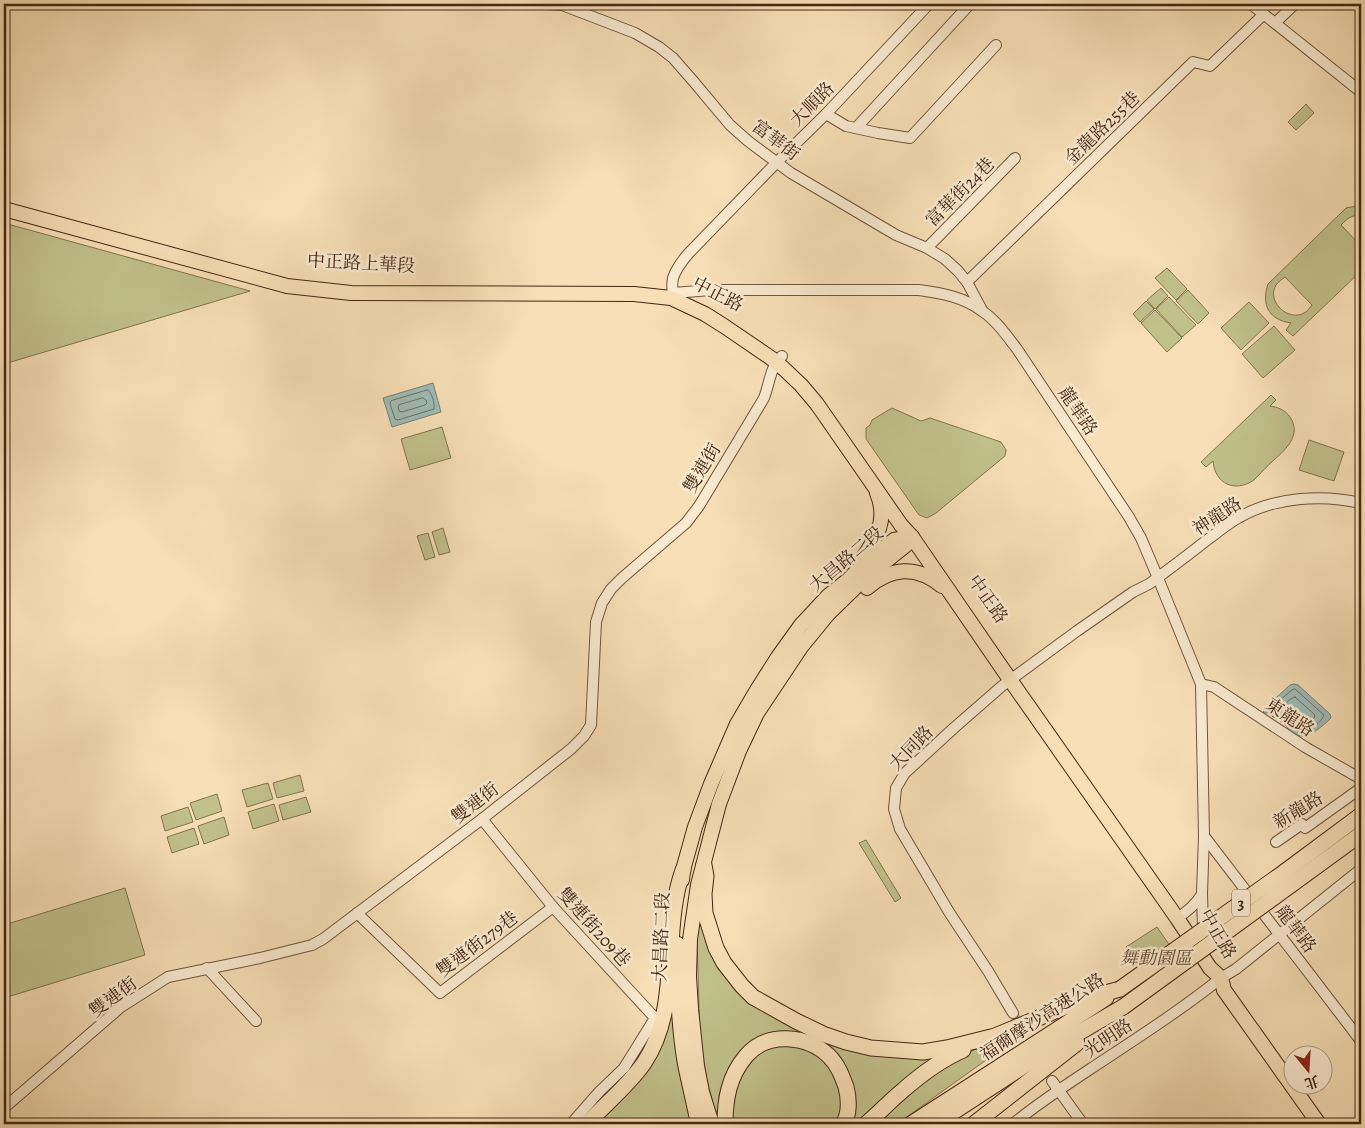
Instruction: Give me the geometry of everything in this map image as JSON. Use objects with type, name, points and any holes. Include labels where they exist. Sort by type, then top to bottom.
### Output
[{"type":"highway","name":"福爾摩沙高速公路","points":[[911,1124],[1120,989],[1361,815]]},
{"type":"highway","name":"福爾摩沙高速公路","points":[[936,1124],[1039,1056],[1123,1007],[1361,834]]},
{"type":"highway","points":[[704,865],[706,876],[704,894],[705,913],[716,948],[724,963],[753,997],[823,1034],[870,1048],[923,1052],[991,1037]]},
{"type":"highway","points":[[587,1124],[625,1087],[644,1062],[655,1042],[660,1028],[668,984],[674,910],[683,870]]},
{"type":"highway","points":[[866,1124],[901,1092],[933,1067],[951,1056],[991,1037],[1084,999],[1120,989]]},
{"type":"highway","points":[[974,1124],[1123,1007]]},
{"type":"highway","points":[[725,1124],[725,1105],[729,1085],[737,1069],[746,1055],[760,1044],[780,1038],[808,1044],[822,1050],[830,1057],[844,1079],[847,1091],[848,1105],[846,1120],[843,1124]]},
{"type":"main road","points":[[4,201],[56,219]]},
{"type":"main road","points":[[4,210],[56,219]]},
{"type":"main road","name":"中正路上華段","points":[[56,219],[287,286],[351,293],[672,295]]},
{"type":"main road","name":"中正路","points":[[672,295],[779,359],[807,378],[919,532],[1014,678]]},
{"type":"main road","name":"中正路","points":[[779,359],[817,404],[901,525],[912,537],[956,601],[1014,678],[1181,916],[1196,939],[1210,968],[1221,978],[1224,990],[1282,1060]]},
{"type":"main road","points":[[828,596],[842,578],[862,559],[877,536],[881,520],[879,499],[872,481]]},
{"type":"main road","name":"大昌路二段","points":[[698,1124],[685,1062],[677,982],[678,936],[683,870],[710,784],[737,724],[778,657],[801,625],[828,596],[868,560],[894,540],[912,537]]},
{"type":"main road","name":"大昌路二段","points":[[712,1124],[702,1092],[697,1066],[689,976],[690,939],[698,885],[720,804],[738,751],[756,713],[801,647],[828,614],[866,577],[906,545],[912,537]]},
{"type":"main road","points":[[801,647],[869,586],[892,572],[912,572],[926,576],[940,584],[956,601]]},
{"type":"main road","name":"中正路","points":[[1268,1045],[1319,1124]]},
{"type":"main road","points":[[1310,1096],[1330,1124]]},
{"type":"street","name":"富華街","points":[[546,4],[562,6],[635,33],[652,42],[673,58],[730,125],[791,173],[896,236],[927,248],[946,259],[967,282],[983,311]]},
{"type":"street","name":"大順路","points":[[672,295],[672,279],[688,254],[826,114],[929,4]]},
{"type":"street","points":[[856,128],[970,4]]},
{"type":"street","points":[[1251,4],[1361,92]]},
{"type":"street","points":[[1276,24],[1295,4]]},
{"type":"street","name":"金龍路255巷","points":[[967,282],[1193,62],[1210,66],[1264,14]]},
{"type":"street","points":[[826,114],[846,126],[910,138],[996,45]]},
{"type":"street","name":"富華街24巷","points":[[927,248],[1015,158]]},
{"type":"street","name":"龍華路","points":[[672,295],[711,290],[919,290],[938,292],[954,296],[983,311],[1002,330],[1017,349],[1109,485],[1137,531],[1201,684],[1204,836],[1203,930],[1196,939]]},
{"type":"street","name":"雙連街","points":[[4,1108],[121,1008],[168,977],[260,958],[312,945],[323,939],[571,749],[584,736],[591,725],[596,622],[602,603],[611,589],[622,578],[686,523],[699,506],[764,398],[773,368],[779,359]]},
{"type":"street","name":"神龍路","points":[[1158,578],[1238,518],[1263,507],[1280,502],[1321,498],[1361,503]]},
{"type":"street","name":"大同路","points":[[1013,1013],[949,912],[900,829],[894,809],[896,788],[905,773],[955,727],[1014,678],[1133,592],[1158,578]]},
{"type":"street","name":"東龍路","points":[[1201,684],[1214,687],[1305,747],[1361,779]]},
{"type":"street","name":"新龍路","points":[[1276,842],[1302,824],[1305,828],[1361,788]]},
{"type":"street","name":"雙連街209巷","points":[[482,819],[553,907],[655,1018],[624,1068],[599,1092],[571,1124]]},
{"type":"street","name":"龍華路","points":[[1204,836],[1361,1041]]},
{"type":"street","points":[[1221,978],[1236,969],[1280,935],[1361,869]]},
{"type":"street","points":[[1181,916],[1198,901],[1202,893]]},
{"type":"street","name":"雙連街279巷","points":[[357,912],[440,993],[553,907]]},
{"type":"street","points":[[208,968],[256,1021]]},
{"type":"street","name":"光明路","points":[[1013,1124],[1056,1085],[1162,1021],[1221,978]]},
{"type":"street","points":[[1056,1085],[1083,1124]]},
{"type":"green space","points":[[1306,104],[1314,113],[1296,130],[1288,122]]},
{"type":"green space","points":[[1361,205],[1361,216],[1352,216],[1341,225],[1361,246],[1361,271],[1293,336],[1286,330],[1291,323],[1277,319],[1266,305],[1268,284],[1346,208]],"holes":[[[1285,277],[1312,305],[1305,312],[1298,315],[1291,315],[1285,312],[1276,303],[1274,297],[1276,285]]]},
{"type":"green space","points":[[4,223],[250,291],[4,364]]},
{"type":"green space","points":[[1167,268],[1187,289],[1176,300],[1155,278]]},
{"type":"green space","points":[[1161,288],[1168,296],[1155,309],[1147,300]]},
{"type":"green space","points":[[1188,290],[1209,313],[1198,324],[1176,301]]},
{"type":"green space","points":[[1169,297],[1196,325],[1182,337],[1156,309]]},
{"type":"green space","points":[[1146,301],[1154,309],[1140,322],[1133,314]]},
{"type":"green space","points":[[1249,302],[1269,323],[1241,350],[1221,328]]},
{"type":"green space","points":[[1155,310],[1182,338],[1167,352],[1141,323]]},
{"type":"green space","points":[[1274,326],[1295,350],[1263,378],[1242,354]]},
{"type":"green space","points":[[1271,395],[1276,400],[1270,406],[1279,408],[1290,417],[1294,430],[1291,441],[1254,480],[1240,486],[1227,484],[1218,476],[1213,461],[1206,467],[1201,462]]},
{"type":"green space","points":[[892,408],[921,421],[930,418],[1001,442],[1006,450],[1005,456],[936,513],[927,518],[919,515],[866,439],[866,428],[872,420]]},
{"type":"green space","points":[[442,427],[451,458],[410,470],[401,439]]},
{"type":"green space","points":[[1309,440],[1344,452],[1334,481],[1299,470]]},
{"type":"green space","points":[[443,528],[450,552],[439,555],[432,532]]},
{"type":"green space","points":[[428,533],[435,557],[425,560],[417,536]]},
{"type":"green space","points":[[300,775],[304,791],[277,798],[273,783]]},
{"type":"green space","points":[[268,783],[273,799],[247,807],[242,790]]},
{"type":"green space","points":[[217,794],[222,811],[196,820],[190,803]]},
{"type":"green space","points":[[306,797],[311,812],[283,820],[279,805]]},
{"type":"green space","points":[[274,804],[279,821],[253,829],[248,812]]},
{"type":"green space","points":[[188,807],[193,822],[165,831],[161,816]]},
{"type":"green space","points":[[224,817],[229,835],[204,844],[198,826]]},
{"type":"green space","points":[[194,828],[199,844],[172,853],[167,837]]},
{"type":"green space","points":[[866,840],[901,898],[895,902],[859,843]]},
{"type":"green space","points":[[125,888],[145,955],[4,998],[4,925]]},
{"type":"green space","points":[[699,906],[706,942],[719,969],[732,986],[748,1001],[797,1028],[941,1053],[860,1124],[849,1124],[850,1084],[793,1034],[728,1071],[719,1095],[718,1112],[715,1111],[707,1081],[700,1041],[697,937]]},
{"type":"green space","name":"舞動園區","points":[[1157,927],[1186,969],[1155,990],[1126,947]]},
{"type":"green space","points":[[673,1005],[692,1124],[595,1124]]},
{"type":"green space","points":[[1025,1031],[897,1124],[874,1124],[910,1092],[950,1063],[984,1045]]},
{"type":"green space","points":[[791,1045],[816,1054],[835,1072],[843,1104],[837,1124],[730,1124],[734,1085],[744,1069],[759,1052],[772,1047]]},
{"type":"water","points":[[433,383],[441,412],[392,427],[383,398]]},
{"type":"water","points":[[1290,685],[1298,685],[1330,714],[1331,718],[1315,731],[1303,736],[1292,732],[1269,713],[1263,713],[1265,708]]},
{"type":"tunnel","points":[[1013,1013],[1035,1051]]}]
